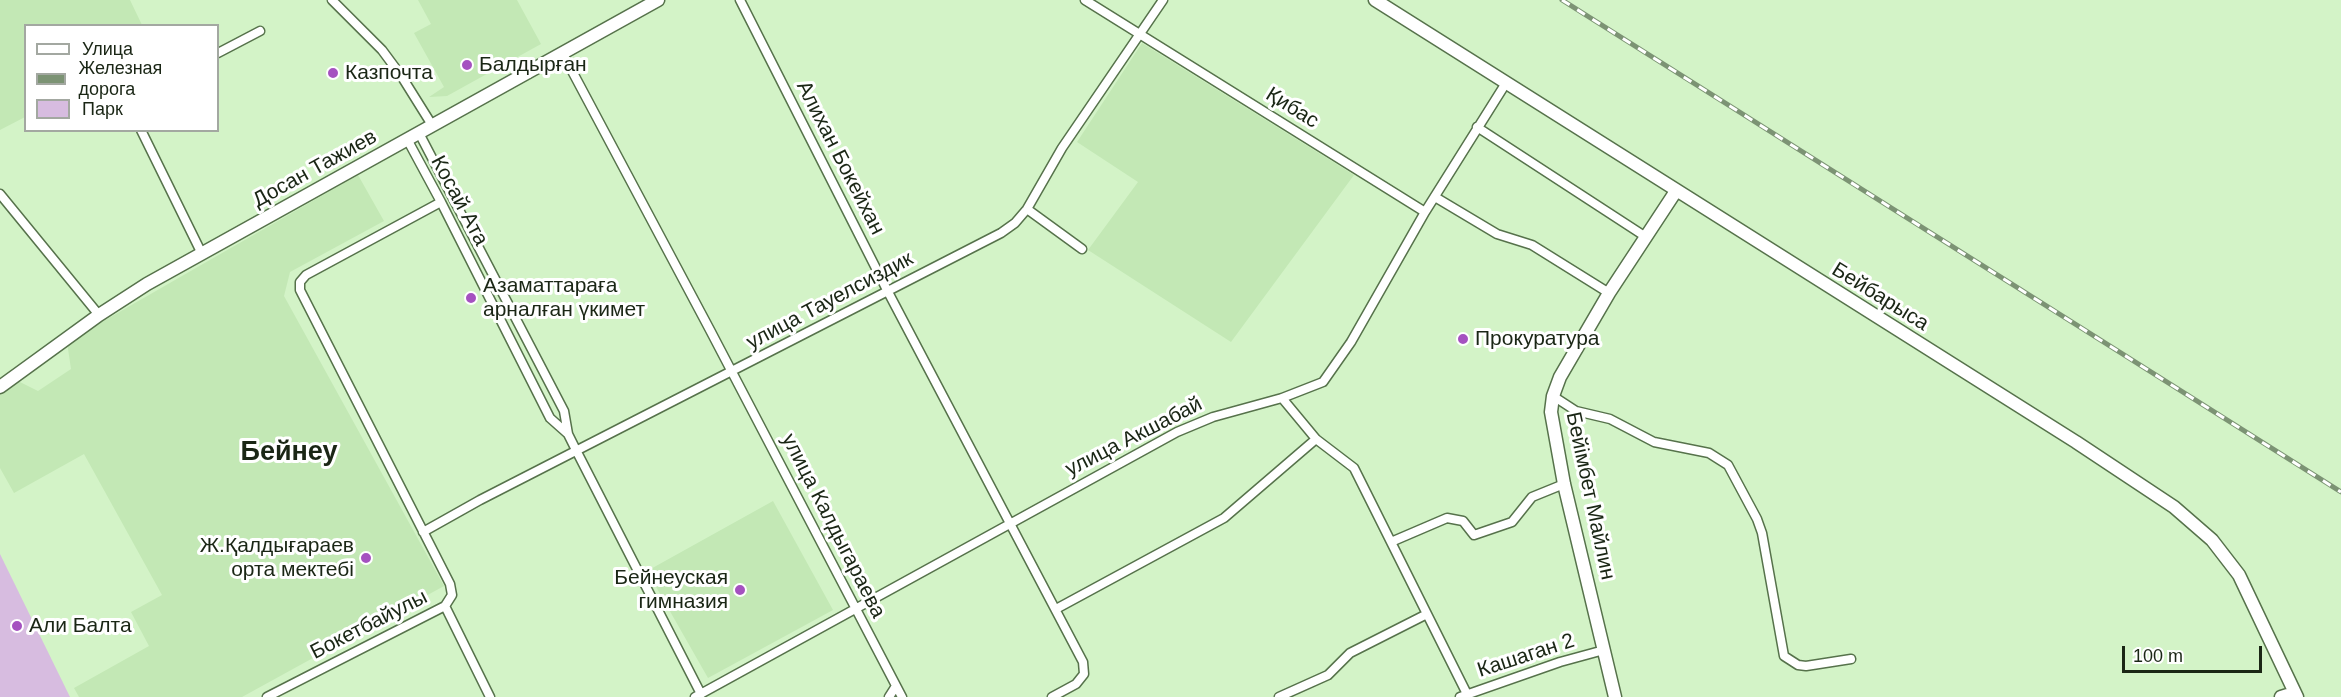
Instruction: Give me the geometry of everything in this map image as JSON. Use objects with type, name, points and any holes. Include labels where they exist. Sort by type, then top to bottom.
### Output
[{"type":"street","name":"Косай Ата","points":[[332,0],[382,50],[402,76],[432,125]]},
{"type":"street","points":[[339,8],[347,0]]},
{"type":"street","name":"Досан Тажиев","points":[[0,387],[99,315],[202,254],[658,0]]},
{"type":"street","name":"Алихан Бокейхан","points":[[740,0],[887,290],[1083,662],[1084,674],[1076,684],[1052,697]]},
{"type":"street","name":"Қибас","points":[[1085,0],[1425,212]]},
{"type":"street","name":"улица Тауелсиздик","points":[[423,532],[480,500],[1001,233],[1015,223],[1027,209],[1062,148],[1163,0]]},
{"type":"street","name":"Бейбарыса","points":[[1375,0],[2076,442],[2174,507],[2197,525],[2239,575],[2295,696]]},
{"type":"street","points":[[219,52],[260,32]]},
{"type":"street","name":"улица Калдыгараева","points":[[563,54],[902,697]]},
{"type":"street","name":"улица Акшабай","points":[[703,695],[855,608],[1177,432],[1223,413],[1282,398],[1323,382],[1351,342],[1425,212],[1506,83]]},
{"type":"street","points":[[1477,127],[1646,237]]},
{"type":"street","points":[[142,132],[202,254]]},
{"type":"street","name":"Косай Ата","points":[[419,133],[564,411],[568,434],[703,695]]},
{"type":"street","name":"Косай Ата","points":[[406,140],[441,202],[550,418],[568,434]]},
{"type":"street","name":"Бейімбет Майлин","points":[[1615,697],[1564,484],[1551,412],[1553,396],[1560,377],[1609,294],[1676,191]]},
{"type":"street","points":[[0,194],[99,315]]},
{"type":"street","points":[[1435,197],[1497,234],[1532,245],[1609,294]]},
{"type":"street","name":"Бокетбайулы","points":[[267,697],[445,606],[452,596],[450,584],[300,290],[300,282],[306,275],[441,202]]},
{"type":"street","points":[[1027,209],[1082,249]]},
{"type":"street","points":[[501,321],[514,315]]},
{"type":"street","points":[[1553,396],[1576,411],[1610,419],[1654,442],[1709,453],[1728,465],[1762,533],[1784,656],[1798,665],[1806,666],[1851,658]]},
{"type":"street","points":[[1282,398],[1316,438],[1354,468],[1427,614],[1463,696]]},
{"type":"street","points":[[1056,609],[1224,519],[1316,438]]},
{"type":"street","points":[[1391,542],[1447,519],[1463,521],[1474,536],[1512,522],[1532,497],[1564,484]]},
{"type":"street","points":[[445,606],[490,697]]},
{"type":"street","points":[[1280,697],[1328,675],[1350,653],[1427,614]]},
{"type":"street","name":"Кашаган 2","points":[[1463,696],[1560,662],[1604,650]]},
{"type":"street","points":[[889,697],[896,686]]},
{"type":"street","points":[[2281,697],[2295,696]]},
{"type":"shaded area","points":[[0,0],[130,0],[142,24],[24,24],[24,118],[0,130]]},
{"type":"shaded area","name":"Балдырған","points":[[418,0],[517,0],[541,44],[447,96],[429,97],[444,87],[414,33],[431,24]]},
{"type":"shaded area","points":[[1142,43],[1354,175],[1231,342],[1088,250],[1138,182],[1077,142]]},
{"type":"shaded area","points":[[358,175],[384,221],[290,272],[284,296],[444,586],[242,697],[79,697],[74,688],[149,646],[131,612],[162,595],[84,454],[14,493],[0,468],[0,389],[16,380],[38,391],[71,369],[67,342]]},
{"type":"shaded area","name":"Бейнеуская гимназия","points":[[773,501],[833,610],[708,678],[647,571]]},
{"type":"green space","name":"Али Балта","points":[[0,554],[70,697],[0,697]]},
{"type":"railway","points":[[1562,0],[2341,492]]},
{"type":"place","name":"Балдырған","points":[[467,65]]},
{"type":"place","name":"Казпочта","points":[[333,73]]},
{"type":"place","name":"Азаматтараға арналған үкимет","points":[[471,298]]},
{"type":"place","name":"Прокуратура","points":[[1463,339]]},
{"type":"place","name":"Ж.Қалдығараев орта мектебі","points":[[366,558]]},
{"type":"place","name":"Бейнеуская гимназия","points":[[740,590]]},
{"type":"place","name":"Али Балта","points":[[17,626]]},
{"type":"district","name":"Бейнеу","points":[[289,453]]}]
